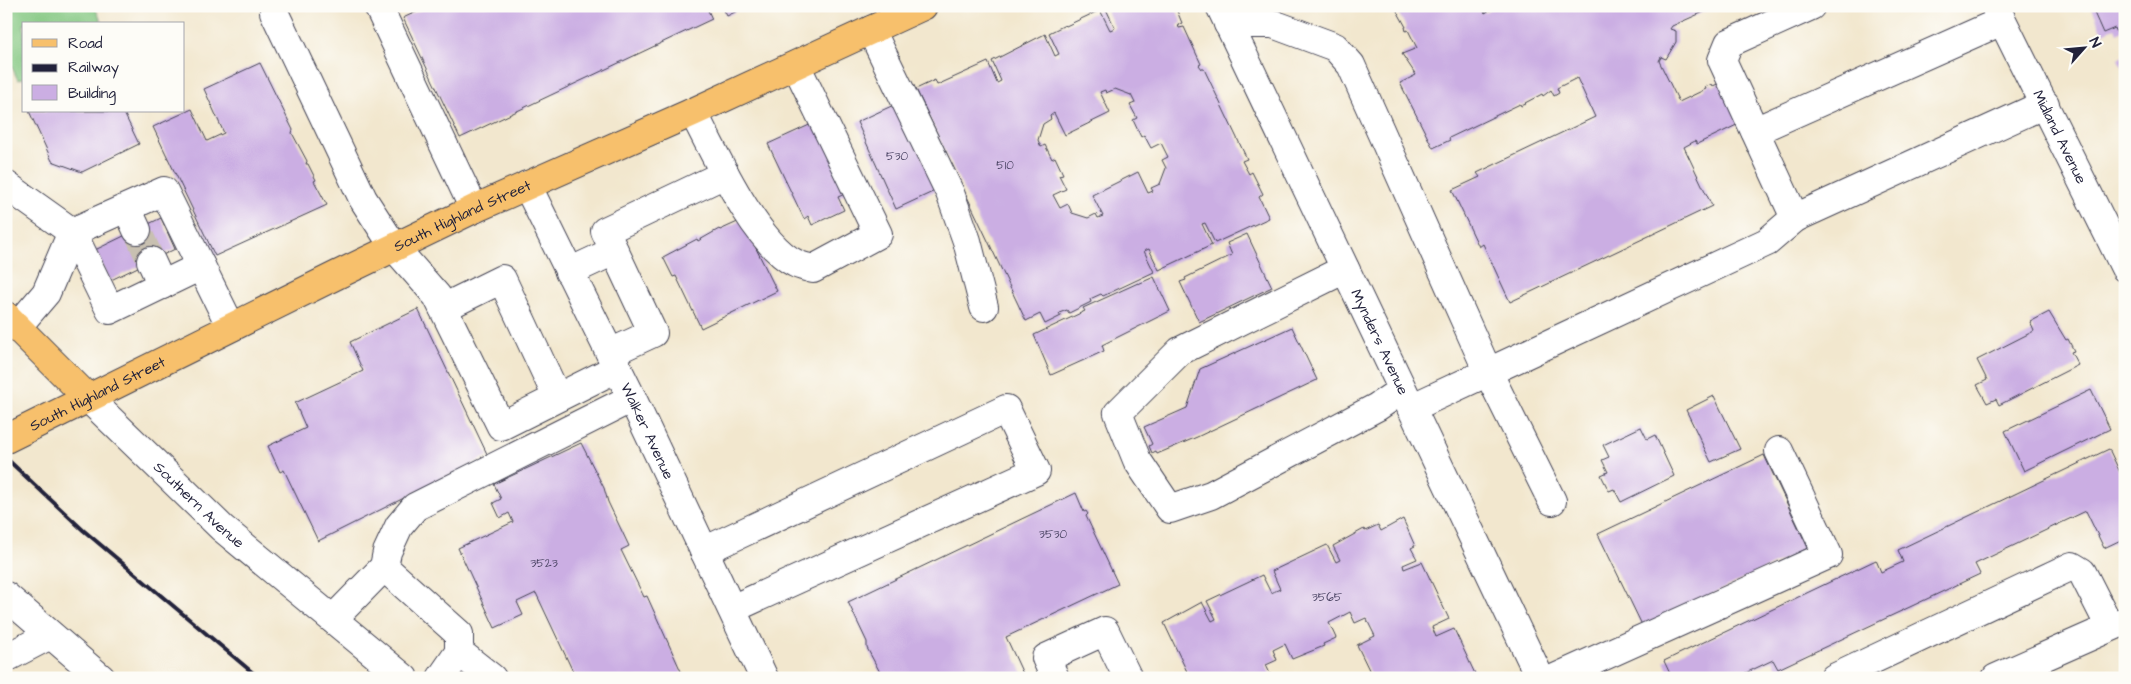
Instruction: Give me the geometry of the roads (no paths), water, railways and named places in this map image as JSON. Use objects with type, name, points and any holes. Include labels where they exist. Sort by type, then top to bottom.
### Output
[{"type":"main road","name":"South Highland Street","points":[[6,439],[474,209],[693,112],[923,6]]},
{"type":"main road","name":"Southern Avenue","points":[[12,322],[88,398]]},
{"type":"street","points":[[378,6],[474,209]]},
{"type":"street","points":[[1796,218],[1722,60],[1729,43],[1810,6]]},
{"type":"street","points":[[274,12],[363,199],[394,247],[437,296],[501,426],[557,397],[653,333],[605,231],[725,174]]},
{"type":"street","points":[[1755,131],[1999,14]]},
{"type":"street","name":"Midland Avenue","points":[[1999,14],[2125,268]]},
{"type":"street","points":[[1224,15],[1273,24],[1335,47],[1351,65],[1488,372],[1552,501]]},
{"type":"street","name":"Mynders Avenue","points":[[1224,15],[1540,678]]},
{"type":"street","points":[[871,30],[950,193],[967,241],[984,307]]},
{"type":"street","points":[[693,112],[746,211],[777,250],[795,263],[813,269],[878,234],[796,65]]},
{"type":"street","points":[[1345,269],[1180,351],[1118,413],[1137,460],[1170,509],[1211,496],[1377,407],[1488,372],[1767,242],[1796,218],[2045,104]]},
{"type":"street","points":[[6,185],[72,232],[110,310],[157,273],[201,266]]},
{"type":"street","name":"Walker Avenue","points":[[527,185],[632,398],[764,678]]},
{"type":"street","points":[[72,232],[132,219],[164,190],[231,327]]},
{"type":"street","points":[[12,322],[46,293],[72,232]]},
{"type":"street","points":[[569,272],[614,251]]},
{"type":"street","points":[[443,308],[502,279],[557,397]]},
{"type":"street","name":"Southern Avenue","points":[[88,398],[222,528],[404,678]]},
{"type":"street","points":[[333,619],[384,567],[387,552],[399,526],[415,507],[632,398]]},
{"type":"street","points":[[704,551],[1006,409],[1036,471],[732,609]]},
{"type":"street","points":[[1555,678],[1828,555],[1779,451]]},
{"type":"street","points":[[1834,678],[2072,566],[2082,572],[2118,624],[1996,678]]},
{"type":"street","points":[[384,567],[459,634],[460,652],[441,678]]},
{"type":"street","points":[[6,596],[50,635],[86,673]]},
{"type":"street","points":[[1055,678],[1046,658],[1105,631],[1128,678]]},
{"type":"street","points":[[6,658],[50,635]]},
{"type":"street","points":[[460,652],[492,678]]},
{"type":"tunnel","points":[[137,230],[151,261]]},
{"type":"railway","points":[[6,458],[83,530],[259,678]]}]
